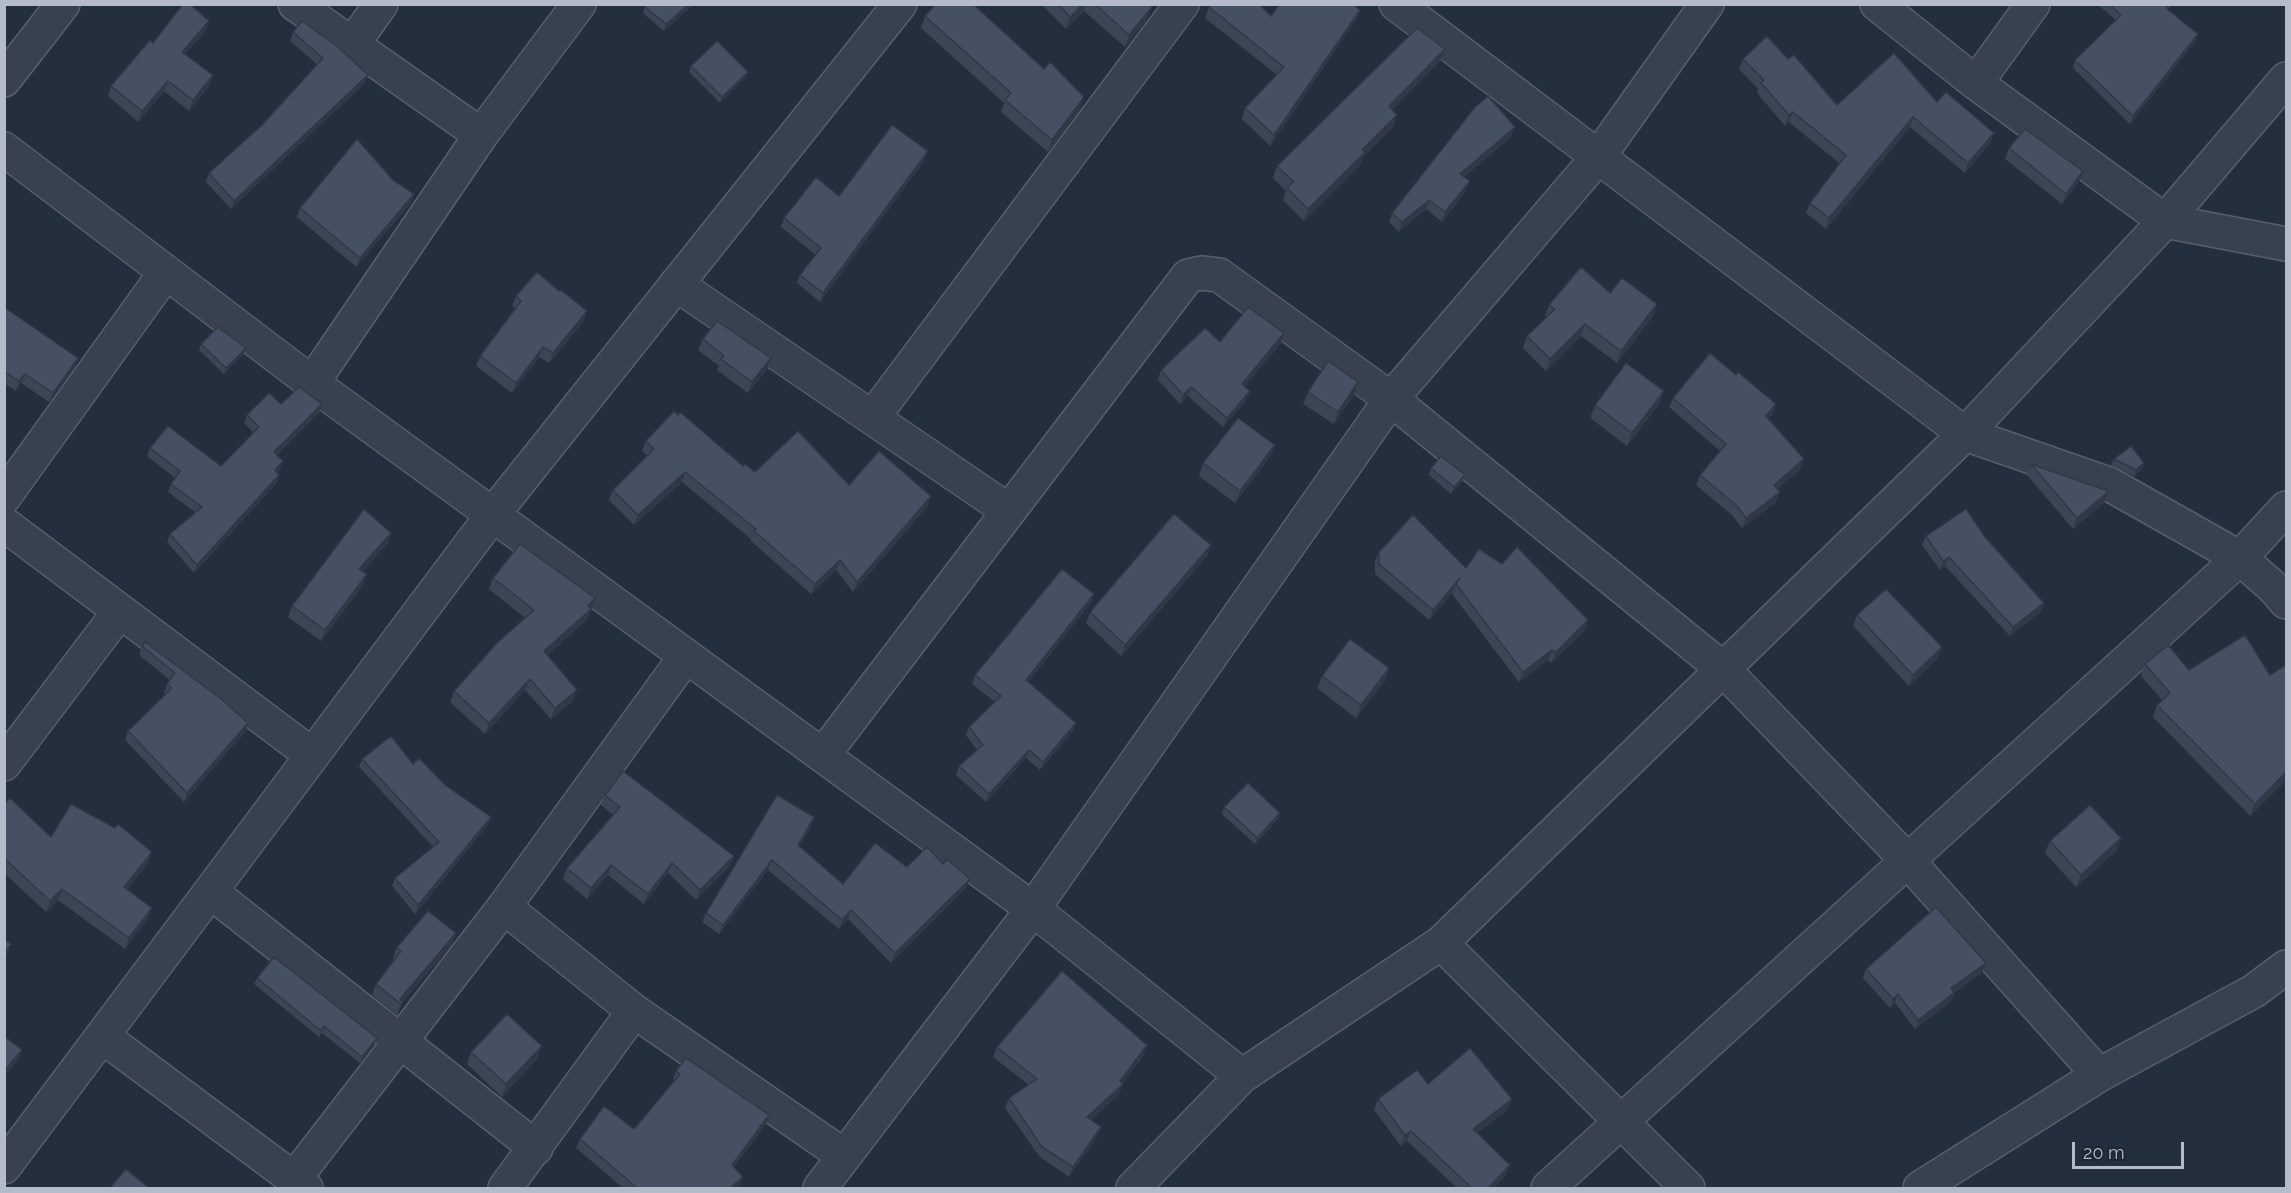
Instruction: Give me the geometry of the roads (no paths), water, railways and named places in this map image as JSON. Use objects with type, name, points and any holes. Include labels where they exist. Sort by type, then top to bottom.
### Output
[{"type":"street","points":[[4,80],[63,4]]},
{"type":"street","points":[[295,4],[481,135]]},
{"type":"street","points":[[352,45],[381,4]]},
{"type":"street","points":[[312,383],[481,135],[579,4]]},
{"type":"street","points":[[873,417],[1182,4]]},
{"type":"street","points":[[1396,4],[1965,434],[2109,484],[2240,558],[2274,588],[2286,602]]},
{"type":"street","points":[[820,1188],[1033,909],[1390,399],[1599,156],[1707,4]]},
{"type":"street","points":[[1877,4],[1976,83],[2165,221],[2286,244]]},
{"type":"street","points":[[1976,83],[2033,4]]},
{"type":"street","points":[[4,1167],[494,513],[894,7]]},
{"type":"street","points":[[1133,1188],[1242,1076],[1441,943],[1965,434],[2165,221],[2286,79]]},
{"type":"street","points":[[4,149],[312,383],[494,513],[686,657],[1033,909],[1242,1076]]},
{"type":"street","points":[[4,497],[166,272]]},
{"type":"street","points":[[823,755],[1188,276],[1202,273],[1219,275],[1390,399],[1724,669],[1907,860],[2099,1075]]},
{"type":"street","points":[[676,284],[1009,511]]},
{"type":"street","points":[[1548,1188],[1621,1124],[1907,860],[2240,558],[2286,508]]},
{"type":"street","points":[[4,524],[312,755]]},
{"type":"street","points":[[4,764],[120,611]]},
{"type":"street","points":[[102,1036],[300,1184],[686,657]]},
{"type":"street","points":[[211,892],[401,1044],[536,1148]]},
{"type":"street","points":[[504,907],[634,1011],[843,1155]]},
{"type":"street","points":[[1441,943],[1688,1188]]},
{"type":"street","points":[[1920,1188],[2099,1075],[2254,991],[2286,967]]},
{"type":"street","points":[[506,1188],[634,1011]]}]
